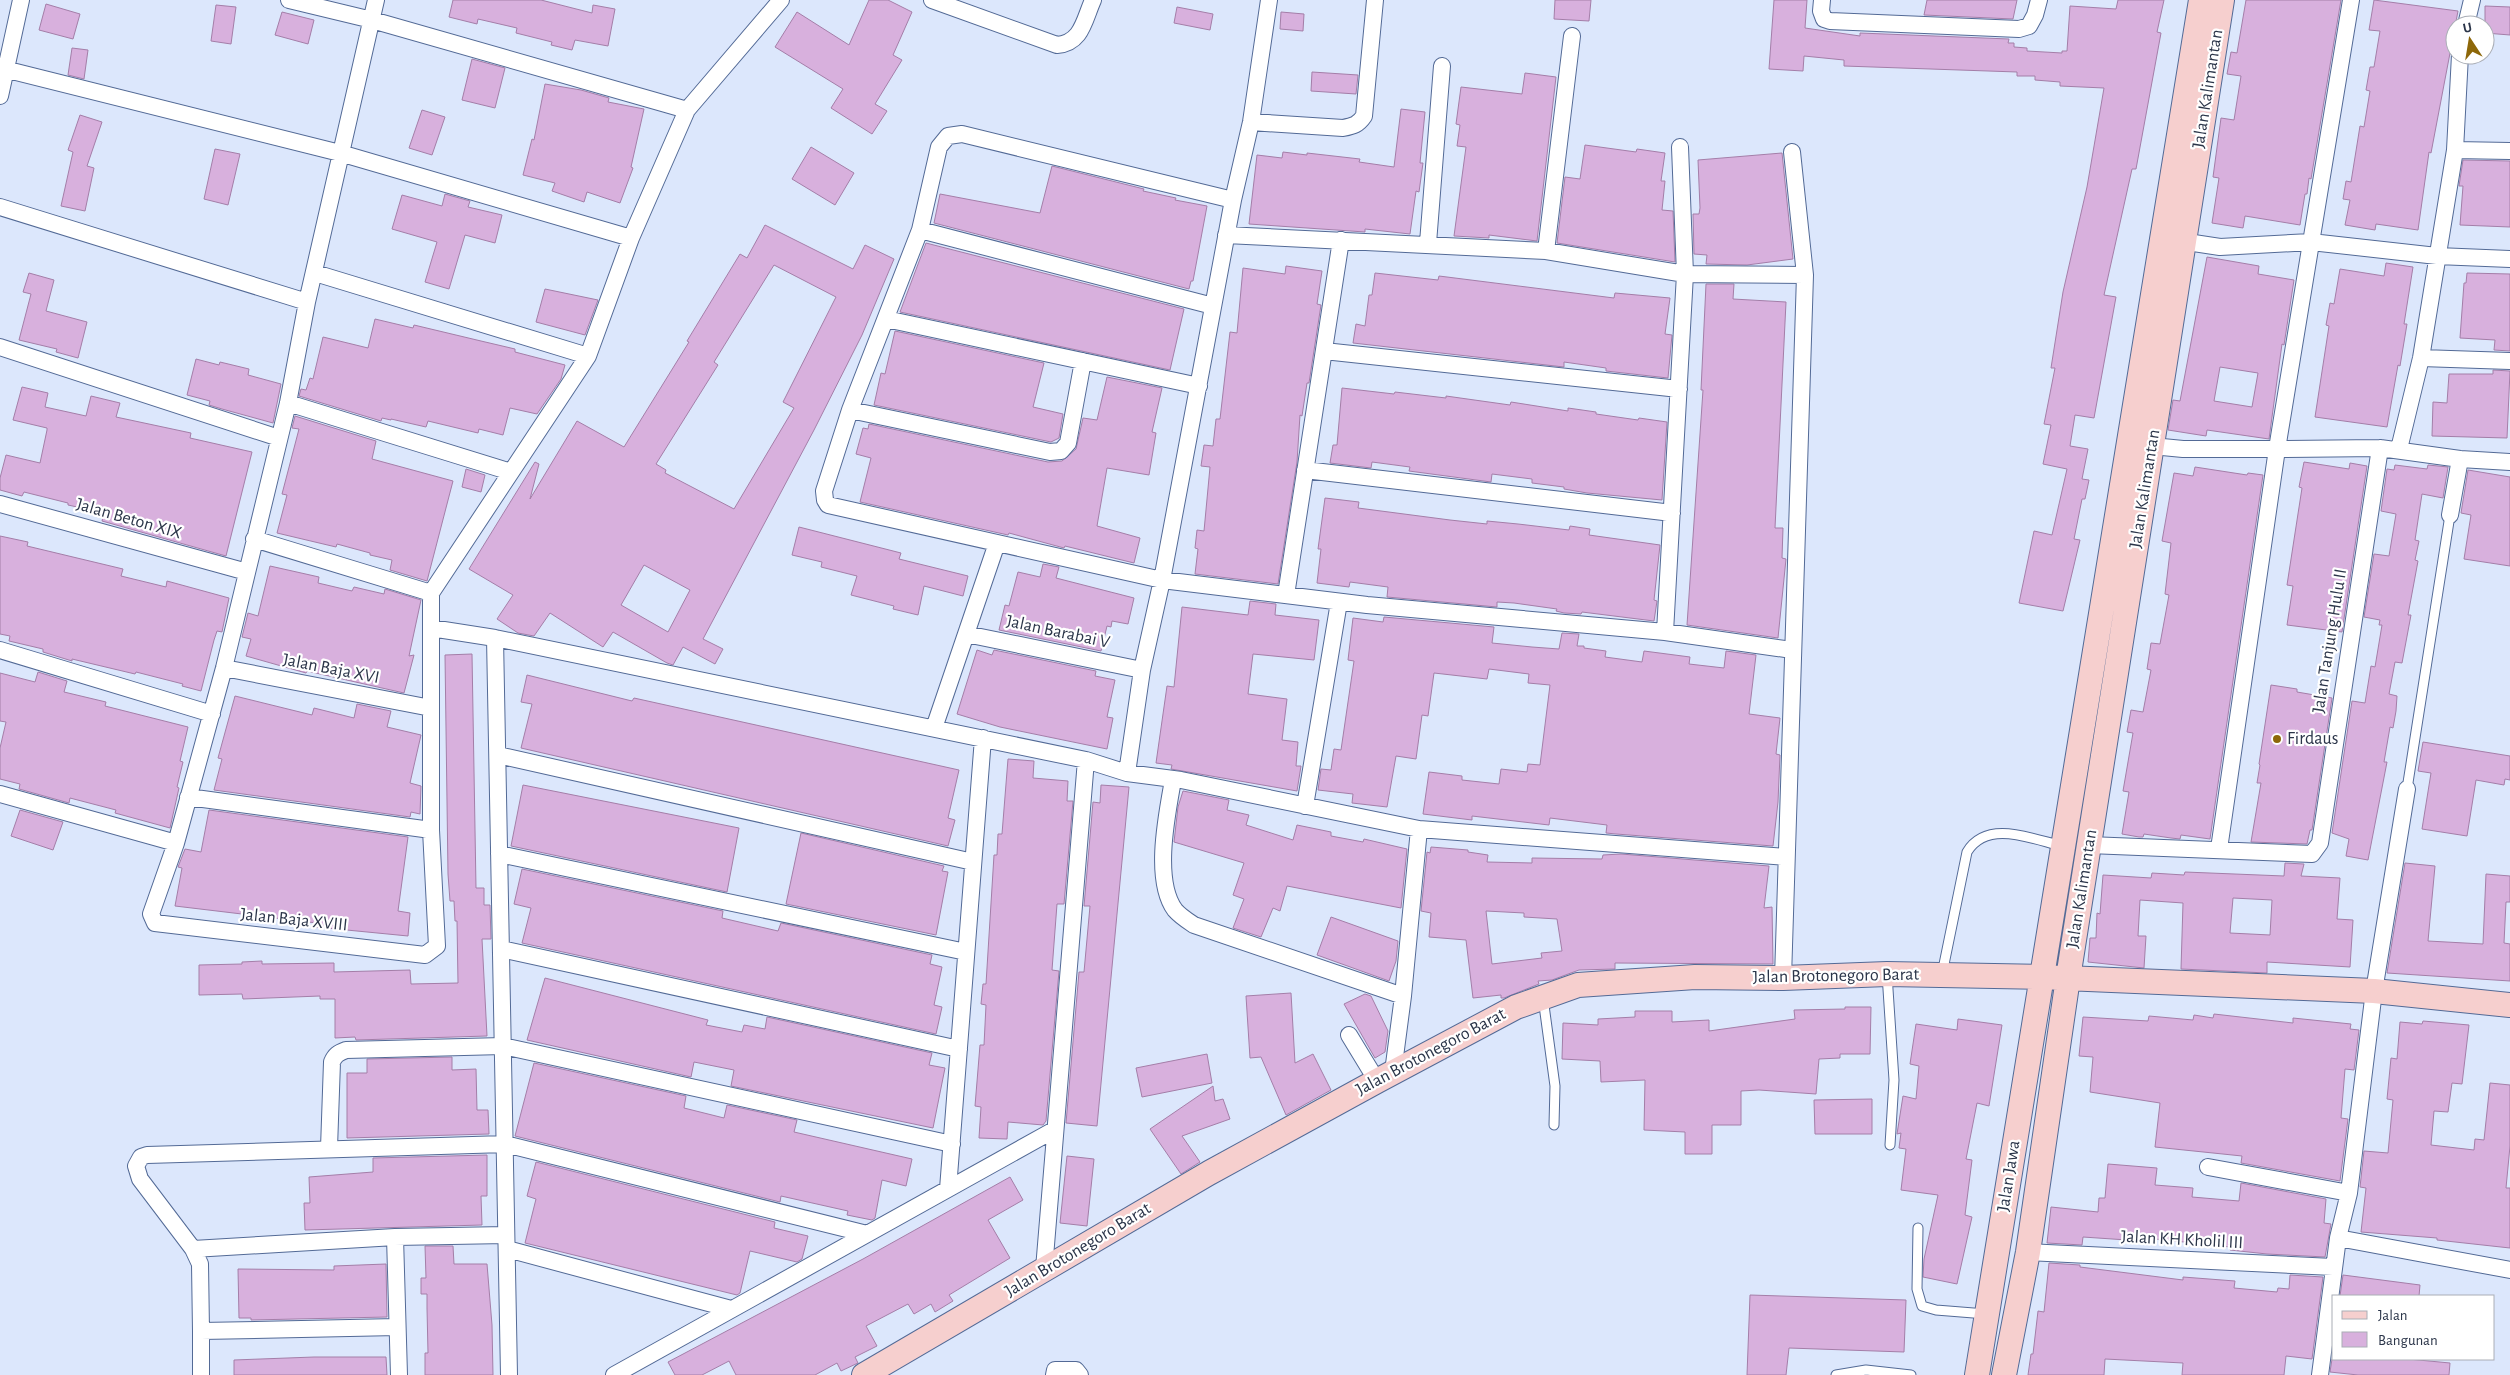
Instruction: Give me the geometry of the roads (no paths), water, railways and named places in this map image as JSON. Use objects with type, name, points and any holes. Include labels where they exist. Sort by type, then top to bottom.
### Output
[{"type":"main road","name":"Jalan Kalimantan","points":[[2068,978],[2152,446],[2173,240],[2201,0]]},
{"type":"main road","name":"Jalan Kalimantan","points":[[2041,977],[2103,602],[2173,240],[2222,0]]},
{"type":"main road","points":[[2103,602],[2126,606]]},
{"type":"main road","name":"Jalan Brotonegoro Barat","points":[[864,1375],[1209,1173],[1385,1076],[1516,1007],[1578,985],[1695,978],[1783,978],[1887,974],[2041,977],[2374,991],[2510,1005]]},
{"type":"main road","name":"Jalan Jawa","points":[[1976,1375],[1988,1314],[2041,977]]},
{"type":"main road","name":"Jalan Jawa","points":[[2004,1375],[2028,1252],[2068,978]]},
{"type":"street","points":[[0,96],[3,69],[22,0]]},
{"type":"street","points":[[289,0],[372,20],[687,110]]},
{"type":"street","points":[[0,794],[176,843],[224,668],[288,404],[307,302],[315,274],[340,153],[376,0]]},
{"type":"street","points":[[188,797],[431,830],[431,593],[588,356],[631,238],[687,110],[781,0]]},
{"type":"street","points":[[932,0],[1057,45],[1068,44],[1078,36],[1093,0]]},
{"type":"street","points":[[1127,773],[1142,670],[1162,580],[1226,235],[1250,122],[1269,0]]},
{"type":"street","points":[[1250,122],[1343,128],[1355,126],[1364,116],[1376,0]]},
{"type":"street","points":[[1822,0],[1821,11],[1824,18],[1830,21],[2019,29],[2029,26],[2035,15],[2038,0]]},
{"type":"street","points":[[2219,849],[2277,449],[2351,0]]},
{"type":"street","points":[[2468,15],[2472,0]]},
{"type":"street","points":[[1546,250],[1572,36]]},
{"type":"street","points":[[2399,449],[2421,358],[2455,150],[2459,65]]},
{"type":"street","points":[[1428,243],[1442,66]]},
{"type":"street","points":[[3,69],[340,153],[631,238]]},
{"type":"street","points":[[1233,200],[962,134],[948,136],[939,146],[920,230],[850,410],[824,491],[825,500],[828,505],[1162,580],[1339,602],[1665,632],[1792,650]]},
{"type":"street","points":[[1665,632],[1685,274],[1680,147]]},
{"type":"street","points":[[2455,150],[2510,151]]},
{"type":"street","points":[[1783,978],[1805,275],[1792,152]]},
{"type":"street","points":[[0,206],[307,302]]},
{"type":"street","points":[[920,230],[1213,306]]},
{"type":"street","points":[[1226,235],[1546,250],[1685,274],[1805,275]]},
{"type":"street","points":[[1286,595],[1341,240]]},
{"type":"street","points":[[2173,240],[2220,247],[2311,242],[2437,256],[2510,259]]},
{"type":"street","points":[[315,274],[588,356]]},
{"type":"street","points":[[886,319],[1199,386]]},
{"type":"street","points":[[0,347],[279,438]]},
{"type":"street","points":[[1324,351],[1679,389]]},
{"type":"street","points":[[2421,358],[2510,361]]},
{"type":"street","points":[[850,410],[1050,452],[1060,451],[1068,443],[1083,361]]},
{"type":"street","points":[[288,404],[511,472]]},
{"type":"street","points":[[2152,446],[2183,449],[2380,448],[2399,449],[2460,459],[2510,462]]},
{"type":"street","name":"Jalan Tanjung Hulu II","points":[[2089,846],[2219,849],[2300,855],[2312,854],[2320,842],[2380,448]]},
{"type":"street","points":[[2450,515],[2460,459]]},
{"type":"street","points":[[1305,470],[1672,513]]},
{"type":"street","name":"Jalan Beton XIX","points":[[0,504],[247,572]]},
{"type":"street","points":[[254,539],[431,593]]},
{"type":"street","points":[[934,728],[997,543]]},
{"type":"street","points":[[1306,806],[1339,602]]},
{"type":"street","points":[[431,628],[495,638],[983,738],[1086,760],[1127,773],[1173,780],[1418,829],[1786,857]]},
{"type":"street","name":"Jalan Barabai V","points":[[966,634],[1142,670]]},
{"type":"street","points":[[495,638],[509,1375]]},
{"type":"street","points":[[0,650],[212,714]]},
{"type":"street","name":"Jalan Baja XVI","points":[[224,668],[431,708]]},
{"type":"street","points":[[948,1188],[983,738]]},
{"type":"street","points":[[498,755],[973,862]]},
{"type":"street","points":[[1044,1269],[1086,760]]},
{"type":"street","points":[[1173,780],[1165,831],[1163,866],[1166,888],[1175,910],[1194,925],[1403,996]]},
{"type":"street","points":[[2320,1375],[2333,1267],[2349,1193],[2374,991],[2407,789]]},
{"type":"street","points":[[1385,1076],[1403,996],[1418,829]]},
{"type":"street","name":"Jalan Baja XVIII","points":[[176,843],[151,914],[155,923],[415,954],[429,953],[437,946],[431,830]]},
{"type":"street","points":[[499,854],[966,952]]},
{"type":"street","points":[[501,949],[959,1049]]},
{"type":"street","points":[[1349,1035],[1385,1076]]},
{"type":"street","points":[[329,1148],[332,1062],[336,1054],[346,1050],[503,1046],[952,1144]]},
{"type":"street","points":[[614,1375],[641,1368],[731,1310],[1054,1130]]},
{"type":"street","points":[[201,1375],[201,1272],[193,1249],[140,1179],[136,1166],[141,1157],[152,1154],[505,1144],[867,1234]]},
{"type":"street","points":[[2208,1167],[2349,1193]]},
{"type":"street","points":[[193,1249],[395,1237],[507,1242],[731,1310]]},
{"type":"street","points":[[395,1237],[400,1375]]},
{"type":"street","points":[[2338,1238],[2510,1270]]},
{"type":"street","name":"Jalan KH Kholil III","points":[[2028,1252],[2333,1267]]},
{"type":"street","points":[[201,1331],[397,1328]]},
{"type":"street","points":[[1054,1375],[1055,1370],[1076,1370],[1080,1375]]},
{"type":"lane","points":[[2407,789],[2450,515]]},
{"type":"lane","points":[[1942,975],[1967,852],[1973,842],[1985,836],[2004,832],[2063,846]]},
{"type":"lane","points":[[1887,974],[1894,1080],[1890,1145]]},
{"type":"lane","points":[[1543,997],[1555,1086],[1554,1124]]},
{"type":"lane","points":[[1918,1228],[1917,1288],[1922,1306],[1936,1310],[1988,1314]]},
{"type":"lane","points":[[1836,1375],[1866,1370],[1911,1375]]},
{"type":"place","name":"Firdaus","points":[[2277,739]]}]
